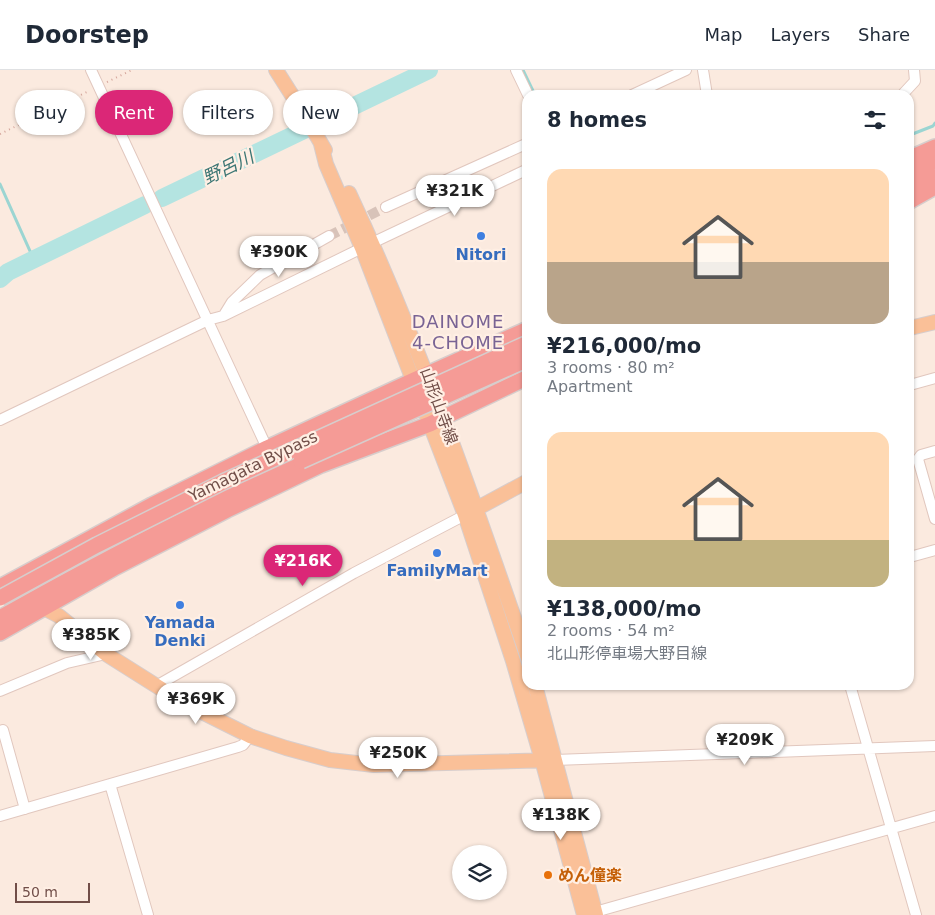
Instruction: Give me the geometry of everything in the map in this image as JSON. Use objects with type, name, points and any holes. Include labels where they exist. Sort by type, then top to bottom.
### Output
[{"type":"highway","points":[[914,156],[935,147]]},
{"type":"highway","points":[[914,170],[935,161]]},
{"type":"highway","points":[[914,186],[935,177]]},
{"type":"highway","points":[[914,199],[935,188]]},
{"type":"highway","points":[[2,582],[267,448],[420,377],[477,348],[522,331]]},
{"type":"highway","name":"Yamagata Bypass","points":[[0,598],[97,545],[223,482],[522,346]]},
{"type":"highway","name":"Yamagata Bypass","points":[[0,618],[191,515],[301,461],[522,362]]},
{"type":"highway","points":[[0,633],[116,567],[227,510],[321,465],[437,421],[522,380]]},
{"type":"main road","name":"山形山寺線","points":[[276,70],[333,162],[344,184],[471,512]]},
{"type":"main road","name":"山形山寺線","points":[[367,245],[385,260],[420,377]]},
{"type":"main road","points":[[914,327],[935,322]]},
{"type":"main road","points":[[471,512],[522,484]]},
{"type":"main road","points":[[471,512],[522,643]]},
{"type":"main road","points":[[471,512],[522,684]]},
{"type":"main road","points":[[44,608],[59,616],[106,654],[182,702],[250,736],[286,748],[330,760],[374,765],[548,760]]},
{"type":"main road","points":[[524,690],[548,760],[592,914]]},
{"type":"main road","points":[[536,690],[548,760]]},
{"type":"street","points":[[91,70],[267,448]]},
{"type":"street","points":[[516,70],[526,90]]},
{"type":"street","points":[[643,90],[686,70]]},
{"type":"street","points":[[703,70],[706,90]]},
{"type":"street","points":[[906,90],[915,80],[914,70]]},
{"type":"street","points":[[386,207],[522,146]]},
{"type":"street","points":[[0,420],[208,320],[224,316],[367,245],[417,227],[522,171]]},
{"type":"street","points":[[224,316],[232,302],[260,275],[329,236]]},
{"type":"street","points":[[914,384],[935,378]]},
{"type":"street","points":[[935,451],[918,459],[935,519]]},
{"type":"street","points":[[156,686],[354,573],[471,512]]},
{"type":"street","points":[[914,556],[935,550]]},
{"type":"street","points":[[0,691],[67,664],[106,654]]},
{"type":"street","points":[[851,690],[916,915]]},
{"type":"street","points":[[0,731],[3,730],[26,809]]},
{"type":"street","points":[[0,816],[238,747],[243,745],[250,736]]},
{"type":"street","points":[[548,760],[935,746]]},
{"type":"street","points":[[110,784],[148,915]]},
{"type":"street","points":[[592,914],[935,816]]},
{"type":"path","points":[[0,134],[132,70]]},
{"type":"waterway","name":"野呂川","points":[[162,198],[429,70]]},
{"type":"waterway","points":[[523,70],[533,90]]},
{"type":"waterway","points":[[914,133],[933,126],[935,123]]},
{"type":"waterway","points":[[0,184],[34,260]]},
{"type":"waterway","name":"野呂川","points":[[0,279],[8,272],[145,205]]},
{"type":"tunnel","points":[[329,236],[386,207]]},
{"type":"place","name":"Nitori","points":[[481,236]]},
{"type":"place","name":"FamilyMart","points":[[437,553]]},
{"type":"place","name":"Yamada Denki","points":[[180,605]]},
{"type":"place","name":"めん僮楽","points":[[548,875]]},
{"type":"district","name":"DAINOME 4-CHOME","points":[[458,331]]}]
